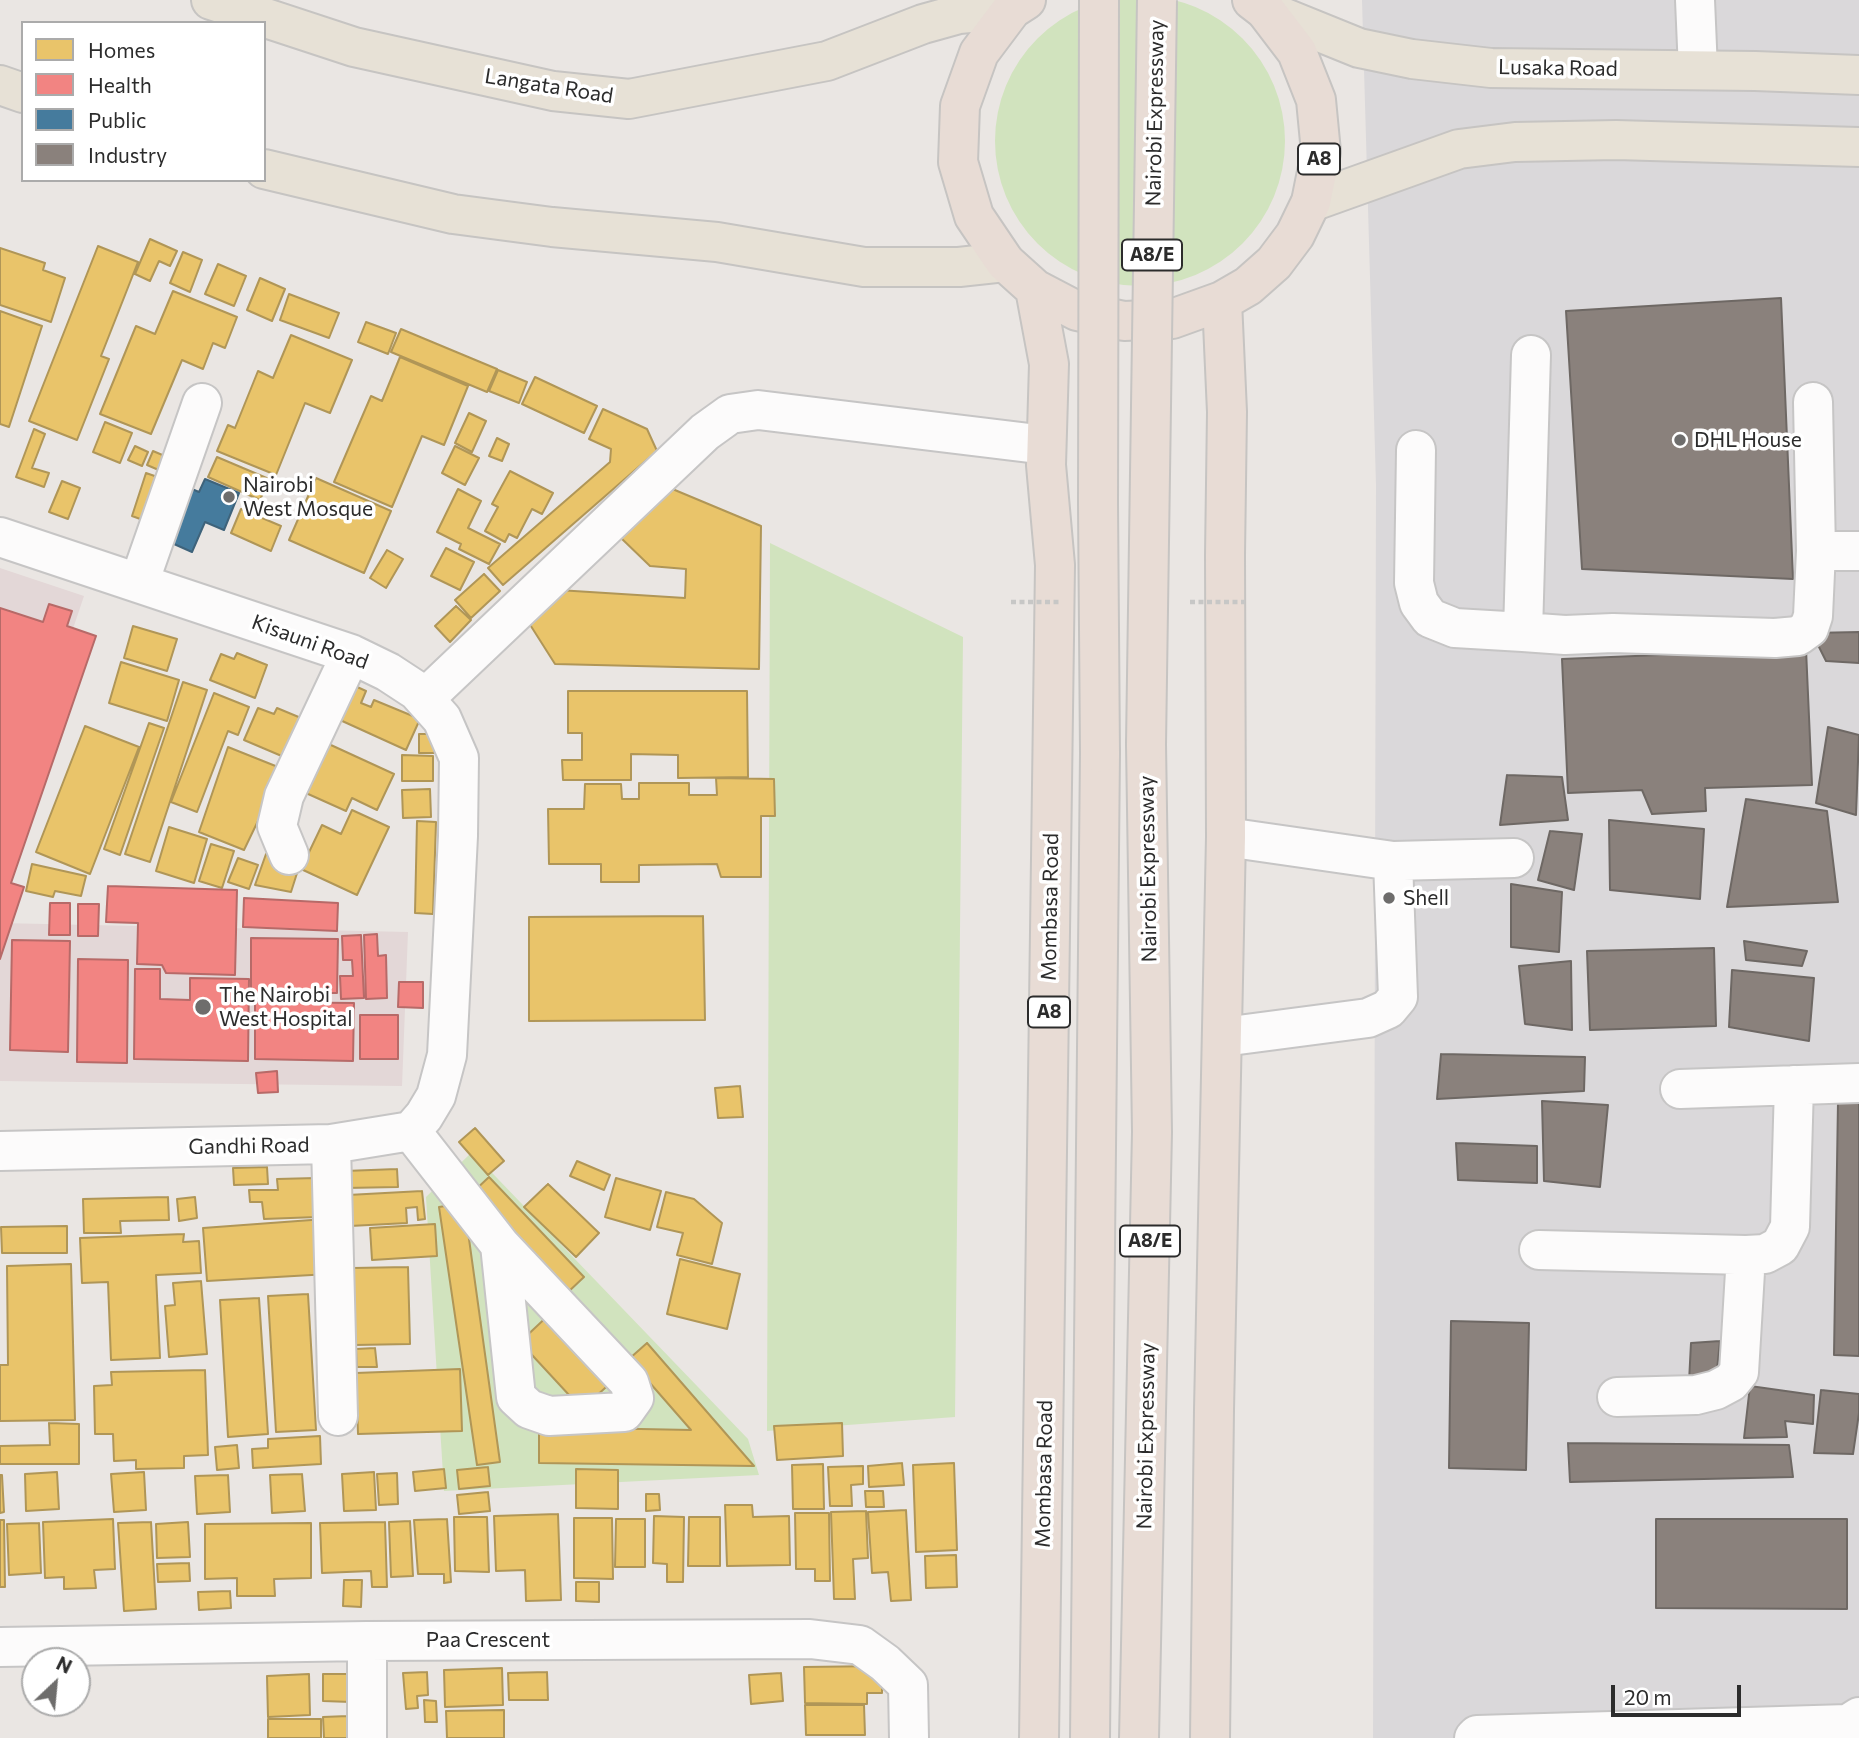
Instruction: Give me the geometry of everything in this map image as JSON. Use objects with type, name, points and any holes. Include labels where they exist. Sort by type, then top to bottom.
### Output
[{"type":"highway","name":"A8/E","points":[[1090,1738],[1100,753],[1099,0]]},
{"type":"highway","name":"Nairobi Expressway","points":[[1139,1738],[1152,1132],[1146,744],[1157,0]]},
{"type":"highway","name":"A8","points":[[1019,5],[979,53],[960,106],[958,162],[974,216],[1005,262],[1035,289],[1077,311],[1124,321],[1172,319],[1222,301],[1248,286],[1274,262],[1295,234],[1311,202],[1321,152],[1316,100],[1297,52],[1259,5]]},
{"type":"highway","name":"Mombasa Road","points":[[1035,289],[1049,364],[1046,445],[1050,529],[1055,565],[1039,1738]]},
{"type":"highway","points":[[1210,1738],[1226,837],[1227,412],[1222,301]]},
{"type":"main road","name":"Langata Road","points":[[211,0],[366,50],[553,91],[629,99],[827,61],[923,24],[959,14],[1019,5]]},
{"type":"main road","name":"Lusaka Road","points":[[1259,5],[1359,48],[1412,59],[1491,68],[1859,75]]},
{"type":"main road","points":[[0,85],[21,92]]},
{"type":"main road","points":[[1311,202],[1459,149],[1515,142],[1616,140],[1859,147]]},
{"type":"main road","points":[[266,169],[453,214],[552,227],[717,242],[864,267],[959,267],[1005,262]]},
{"type":"street","points":[[1695,0],[1698,70]]},
{"type":"street","points":[[1523,632],[1531,355]]},
{"type":"street","points":[[1416,450],[1415,583],[1419,603],[1430,618],[1455,628],[1565,635],[1798,636],[1809,628],[1813,616],[1816,551],[1813,402]]},
{"type":"street","points":[[139,583],[202,403]]},
{"type":"street","points":[[424,699],[705,432],[730,414],[758,410],[1046,445]]},
{"type":"street","name":"Kisauni Road","points":[[0,537],[351,654],[388,672],[418,691],[442,719],[458,758],[458,836],[447,1055],[436,1096],[411,1131]]},
{"type":"street","points":[[1816,551],[1859,551]]},
{"type":"street","points":[[289,855],[277,826],[284,796],[351,654]]},
{"type":"street","points":[[1226,837],[1393,861],[1514,858]]},
{"type":"street","points":[[1223,1037],[1368,1018],[1388,1009],[1398,997],[1393,861]]},
{"type":"street","points":[[1680,1090],[1859,1083]]},
{"type":"street","points":[[1539,1250],[1746,1255],[1765,1254],[1780,1246],[1790,1227],[1794,1085]]},
{"type":"street","points":[[411,1131],[500,1245],[629,1382],[634,1398],[625,1412],[549,1416],[529,1409],[516,1397],[500,1245]]},
{"type":"street","name":"Gandhi Road","points":[[0,1151],[331,1144],[411,1131]]},
{"type":"street","points":[[331,1144],[338,1416]]},
{"type":"street","points":[[1616,1397],[1696,1395],[1716,1390],[1731,1382],[1739,1372],[1746,1255]]},
{"type":"street","name":"Paa Crescent","points":[[0,1647],[368,1641],[810,1639],[860,1645],[885,1663],[908,1685],[909,1738]]},
{"type":"street","points":[[367,1738],[368,1641]]},
{"type":"street","points":[[1476,1737],[1848,1724],[1859,1717]]},
{"type":"shaded area","points":[[1362,0],[1859,0],[1859,1738],[1373,1738],[1376,485]]},
{"type":"shaded area","points":[[0,568],[84,596],[0,846]]},
{"type":"shaded area","name":"The Nairobi West Hospital","points":[[0,923],[408,932],[402,1086],[0,1081]]},
{"type":"green space","points":[[1112,-1],[1168,-1],[1195,7],[1232,29],[1252,49],[1274,86],[1284,127],[1284,155],[1278,183],[1274,196],[1252,233],[1232,253],[1195,275],[1154,285],[1126,285],[1098,279],[1085,275],[1048,253],[1028,233],[1006,196],[996,155],[996,127],[1002,99],[1006,86],[1028,49],[1060,21],[1085,7]]},
{"type":"green space","points":[[770,543],[963,637],[955,1417],[767,1431]]},
{"type":"green space","points":[[472,1152],[748,1439],[759,1475],[444,1491],[426,1197]]},
{"type":"building: Homes","points":[[150,239],[177,251],[170,266],[159,261],[150,281],[135,274]]},
{"type":"building: Homes","points":[[98,246],[138,262],[101,356],[109,359],[77,440],[29,421]]},
{"type":"building: Homes","points":[[0,248],[45,263],[43,270],[65,278],[51,322],[0,305]]},
{"type":"building: Homes","points":[[183,252],[202,260],[190,292],[170,283]]},
{"type":"building: Homes","points":[[218,264],[246,276],[234,306],[205,294]]},
{"type":"building: Homes","points":[[260,278],[285,289],[272,321],[247,310]]},
{"type":"building: Homes","points":[[173,291],[237,317],[225,348],[213,343],[203,369],[182,360],[151,434],[100,414],[136,326],[155,334]]},
{"type":"building: Homes","points":[[289,294],[339,313],[329,338],[280,320]]},
{"type":"building: Homes","points":[[0,311],[42,326],[9,427],[0,424]]},
{"type":"building: Homes","points":[[366,322],[396,333],[388,354],[358,342]]},
{"type":"building: Homes","points":[[401,329],[497,369],[487,392],[391,352]]},
{"type":"building: Homes","points":[[291,335],[352,360],[330,413],[305,403],[276,475],[217,451],[228,425],[235,428],[258,371],[273,378]]},
{"type":"building: Homes","points":[[400,357],[468,386],[444,445],[422,436],[392,507],[334,482],[371,396],[382,401]]},
{"type":"building: Homes","points":[[498,370],[527,382],[519,403],[489,391]]},
{"type":"building: Homes","points":[[535,377],[597,406],[584,433],[522,404]]},
{"type":"building: Homes","points":[[603,409],[647,429],[657,451],[503,585],[488,568],[610,462],[611,449],[589,439]]},
{"type":"building: Homes","points":[[469,413],[486,421],[472,452],[455,443]]},
{"type":"building: Homes","points":[[105,422],[132,433],[120,463],[93,452]]},
{"type":"building: Homes","points":[[34,429],[45,434],[32,468],[49,473],[44,487],[16,477]]},
{"type":"building: Homes","points":[[497,438],[509,444],[502,461],[489,456]]},
{"type":"building: Homes","points":[[135,446],[148,452],[142,466],[128,460]]},
{"type":"building: Homes","points":[[455,446],[479,458],[465,485],[442,473]]},
{"type":"building: Homes","points":[[153,451],[167,457],[161,471],[147,465]]},
{"type":"building: Homes","points":[[217,457],[269,479],[260,500],[208,477]]},
{"type":"building: Homes","points":[[510,471],[553,493],[542,514],[532,509],[517,538],[509,534],[505,542],[485,531],[498,507],[492,504]]},
{"type":"building: Homes","points":[[146,473],[169,481],[154,524],[132,516]]},
{"type":"building: Homes","points":[[316,478],[391,511],[364,573],[289,540]]},
{"type":"building: Homes","points":[[62,481],[80,488],[68,519],[49,512]]},
{"type":"building: Homes","points":[[670,488],[761,526],[759,669],[555,664],[522,612],[558,590],[685,598],[686,569],[650,566],[621,538]]},
{"type":"building: Homes","points":[[458,489],[481,501],[468,528],[500,544],[489,564],[459,549],[461,544],[437,532]]},
{"type":"building: Homes","points":[[241,509],[281,526],[271,551],[231,533]]},
{"type":"building: Homes","points":[[446,548],[474,562],[460,590],[431,576]]},
{"type":"building: Homes","points":[[387,550],[403,559],[386,588],[370,578]]},
{"type":"building: Homes","points":[[484,574],[500,591],[471,618],[455,600]]},
{"type":"building: Homes","points":[[456,606],[471,620],[450,642],[435,626]]},
{"type":"building: Homes","points":[[133,626],[177,639],[167,671],[124,658]]},
{"type":"building: Homes","points":[[237,653],[267,665],[255,698],[210,680],[221,654],[234,659]]},
{"type":"building: Homes","points":[[121,662],[179,680],[167,721],[109,703]]},
{"type":"building: Homes","points":[[183,682],[207,690],[150,862],[125,854]]},
{"type":"building: Homes","points":[[355,686],[366,691],[361,703],[371,707],[374,700],[420,719],[406,750],[340,720]]},
{"type":"building: Homes","points":[[568,691],[747,691],[748,777],[678,778],[678,755],[631,754],[631,780],[563,780],[562,760],[582,760],[582,733],[568,733]]},
{"type":"building: Homes","points":[[214,693],[249,707],[238,735],[228,731],[197,812],[171,802]]},
{"type":"building: Homes","points":[[258,708],[274,714],[277,708],[301,718],[284,757],[244,740]]},
{"type":"building: Homes","points":[[149,723],[164,728],[120,855],[104,849]]},
{"type":"building: Homes","points":[[85,726],[139,747],[90,874],[36,852]]},
{"type":"building: Homes","points":[[419,734],[434,734],[434,753],[419,753]]},
{"type":"building: Homes","points":[[320,740],[394,774],[377,810],[352,798],[346,811],[297,789]]},
{"type":"building: Homes","points":[[228,747],[283,769],[244,850],[199,832]]},
{"type":"building: Homes","points":[[402,755],[433,756],[433,781],[402,781]]},
{"type":"building: Homes","points":[[716,778],[774,779],[775,816],[761,816],[761,877],[721,877],[717,864],[639,865],[639,882],[601,882],[601,864],[549,864],[548,809],[584,809],[585,784],[621,784],[622,799],[639,799],[639,783],[689,783],[689,795],[717,795]]},
{"type":"building: Homes","points":[[430,789],[431,817],[403,818],[402,790]]},
{"type":"building: Homes","points":[[352,810],[389,827],[357,895],[301,869],[322,825],[341,834]]},
{"type":"building: Homes","points":[[417,821],[436,822],[433,914],[415,913]]},
{"type":"building: Homes","points":[[169,827],[207,839],[194,883],[156,871]]},
{"type":"building: Homes","points":[[211,844],[234,851],[222,888],[199,881]]},
{"type":"building: Homes","points":[[266,854],[298,870],[291,892],[255,885]]},
{"type":"building: Homes","points":[[238,858],[258,865],[249,889],[228,882]]},
{"type":"building: Homes","points":[[32,864],[86,876],[81,896],[55,891],[53,897],[26,891]]},
{"type":"building: Homes","points":[[703,916],[705,1020],[529,1021],[529,917]]},
{"type":"building: Homes","points":[[740,1086],[743,1117],[718,1118],[715,1088]]},
{"type":"building: Homes","points":[[475,1128],[504,1161],[488,1175],[459,1142]]},
{"type":"building: Homes","points":[[577,1161],[610,1175],[604,1190],[570,1176]]},
{"type":"building: Homes","points":[[267,1167],[268,1184],[234,1185],[233,1168]]},
{"type":"building: Homes","points":[[397,1169],[398,1187],[345,1188],[345,1171]]},
{"type":"building: Homes","points":[[489,1177],[584,1277],[566,1294],[471,1194]]},
{"type":"building: Homes","points":[[316,1178],[317,1217],[264,1219],[262,1202],[250,1202],[249,1190],[278,1190],[277,1179]]},
{"type":"building: Homes","points":[[616,1178],[661,1191],[650,1230],[605,1217]]},
{"type":"building: Homes","points":[[548,1184],[599,1233],[576,1257],[524,1207]]},
{"type":"building: Homes","points":[[422,1191],[425,1219],[418,1220],[417,1207],[406,1208],[407,1223],[350,1226],[348,1195]]},
{"type":"building: Homes","points":[[666,1192],[694,1199],[722,1223],[712,1264],[677,1255],[683,1233],[657,1227]]},
{"type":"building: Homes","points":[[168,1197],[169,1220],[120,1221],[121,1233],[84,1233],[83,1199]]},
{"type":"building: Homes","points":[[195,1197],[197,1218],[179,1221],[177,1199]]},
{"type":"building: Homes","points":[[464,1203],[500,1462],[477,1465],[439,1207]]},
{"type":"building: Homes","points":[[325,1219],[329,1274],[207,1281],[203,1228]]},
{"type":"building: Homes","points":[[435,1224],[437,1256],[372,1260],[370,1228]]},
{"type":"building: Homes","points":[[67,1226],[67,1253],[2,1253],[1,1227]]},
{"type":"building: Homes","points":[[184,1234],[183,1242],[199,1241],[201,1273],[156,1275],[160,1358],[111,1360],[108,1282],[82,1283],[80,1238]]},
{"type":"building: Homes","points":[[680,1259],[740,1274],[727,1329],[667,1314]]},
{"type":"building: Homes","points":[[71,1264],[75,1420],[0,1421],[0,1365],[8,1365],[7,1266]]},
{"type":"building: Homes","points":[[408,1267],[410,1344],[355,1345],[353,1268]]},
{"type":"building: Homes","points":[[201,1281],[207,1354],[169,1357],[165,1306],[175,1305],[173,1283]]},
{"type":"building: Homes","points":[[308,1294],[316,1430],[276,1432],[268,1296]]},
{"type":"building: Homes","points":[[259,1298],[268,1434],[228,1437],[220,1300]]},
{"type":"building: Homes","points":[[553,1311],[616,1378],[582,1409],[520,1342]]},
{"type":"building: Homes","points":[[647,1343],[754,1466],[539,1463],[539,1427],[691,1430],[629,1359]]},
{"type":"building: Homes","points":[[375,1348],[377,1367],[357,1367],[356,1349]]},
{"type":"building: Homes","points":[[460,1369],[462,1431],[358,1434],[356,1373]]},
{"type":"building: Homes","points":[[205,1370],[208,1455],[184,1456],[184,1468],[136,1469],[136,1460],[114,1461],[113,1434],[95,1434],[94,1386],[112,1385],[111,1372]]},
{"type":"building: Homes","points":[[49,1423],[79,1424],[79,1464],[0,1464],[0,1446],[50,1445]]},
{"type":"building: Homes","points":[[842,1423],[843,1456],[777,1460],[774,1426]]},
{"type":"building: Homes","points":[[320,1436],[321,1464],[253,1468],[252,1449],[268,1448],[268,1439]]},
{"type":"building: Homes","points":[[237,1445],[239,1468],[217,1470],[215,1447]]},
{"type":"building: Homes","points":[[902,1463],[904,1485],[869,1487],[868,1466]]},
{"type":"building: Homes","points":[[954,1463],[957,1550],[916,1552],[913,1465]]},
{"type":"building: Homes","points":[[823,1464],[824,1509],[793,1509],[792,1465]]},
{"type":"building: Homes","points":[[863,1466],[863,1484],[851,1485],[852,1506],[830,1506],[828,1467]]},
{"type":"building: Homes","points":[[488,1467],[490,1486],[459,1489],[457,1470]]},
{"type":"building: Homes","points":[[444,1469],[446,1488],[415,1491],[413,1472]]},
{"type":"building: Homes","points":[[576,1469],[618,1470],[618,1509],[576,1508]]},
{"type":"building: Homes","points":[[57,1472],[59,1509],[26,1511],[25,1474]]},
{"type":"building: Homes","points":[[144,1472],[146,1510],[114,1512],[111,1474]]},
{"type":"building: Homes","points":[[374,1472],[376,1510],[344,1511],[342,1474]]},
{"type":"building: Homes","points":[[397,1473],[398,1504],[379,1505],[377,1474]]},
{"type":"building: Homes","points":[[302,1474],[305,1511],[272,1513],[270,1475]]},
{"type":"building: Homes","points":[[0,1475],[4,1512],[0,1513]]},
{"type":"building: Homes","points":[[228,1475],[230,1512],[197,1514],[195,1476]]},
{"type":"building: Homes","points":[[865,1491],[883,1491],[884,1507],[866,1507]]},
{"type":"building: Homes","points":[[488,1492],[490,1511],[459,1514],[457,1495]]},
{"type":"building: Homes","points":[[646,1494],[659,1494],[660,1510],[646,1511]]},
{"type":"building: Homes","points":[[725,1505],[752,1505],[753,1517],[789,1516],[790,1565],[727,1566]]},
{"type":"building: Homes","points":[[906,1510],[911,1600],[891,1601],[888,1572],[872,1573],[868,1512]]},
{"type":"building: Homes","points":[[866,1511],[868,1558],[853,1559],[855,1599],[834,1599],[831,1512]]},
{"type":"building: Homes","points":[[795,1513],[829,1513],[830,1581],[815,1581],[815,1569],[796,1569]]},
{"type":"building: Homes","points":[[558,1514],[561,1600],[526,1601],[525,1570],[496,1571],[494,1516]]},
{"type":"building: Homes","points":[[654,1516],[684,1517],[683,1582],[667,1582],[667,1564],[653,1563]]},
{"type":"building: Homes","points":[[454,1517],[487,1517],[489,1572],[455,1571]]},
{"type":"building: Homes","points":[[689,1517],[720,1517],[720,1566],[688,1566]]},
{"type":"building: Homes","points":[[574,1518],[612,1518],[613,1579],[574,1578]]},
{"type":"building: Homes","points":[[113,1519],[115,1569],[94,1570],[96,1588],[64,1589],[64,1577],[45,1578],[43,1522]]},
{"type":"building: Homes","points":[[447,1519],[451,1582],[444,1583],[444,1574],[418,1574],[414,1520]]},
{"type":"building: Homes","points":[[616,1519],[645,1519],[645,1567],[615,1567]]},
{"type":"building: Homes","points":[[0,1520],[4,1520],[5,1587],[0,1587]]},
{"type":"building: Homes","points":[[410,1521],[413,1576],[391,1577],[389,1522]]},
{"type":"building: Homes","points":[[151,1522],[156,1609],[124,1611],[118,1523]]},
{"type":"building: Homes","points":[[188,1522],[190,1557],[157,1558],[156,1524]]},
{"type":"building: Homes","points":[[385,1522],[387,1587],[372,1587],[371,1571],[322,1573],[320,1523]]},
{"type":"building: Homes","points":[[39,1523],[41,1573],[9,1575],[7,1524]]},
{"type":"building: Homes","points":[[311,1523],[311,1578],[274,1579],[275,1596],[237,1596],[237,1578],[205,1579],[205,1524]]},
{"type":"building: Homes","points":[[956,1555],[957,1587],[926,1588],[925,1556]]},
{"type":"building: Homes","points":[[189,1563],[190,1581],[158,1582],[157,1564]]},
{"type":"building: Homes","points":[[344,1580],[362,1580],[361,1607],[343,1606]]},
{"type":"building: Homes","points":[[576,1582],[599,1582],[599,1602],[576,1601]]},
{"type":"building: Homes","points":[[230,1591],[231,1608],[199,1610],[198,1592]]},
{"type":"building: Homes","points":[[882,1666],[882,1693],[867,1693],[867,1704],[805,1703],[804,1667]]},
{"type":"building: Homes","points":[[502,1668],[503,1705],[445,1707],[444,1670]]},
{"type":"building: Homes","points":[[427,1672],[428,1695],[417,1696],[418,1708],[406,1709],[403,1673]]},
{"type":"building: Homes","points":[[547,1672],[548,1700],[509,1700],[508,1673]]},
{"type":"building: Homes","points":[[781,1673],[783,1701],[751,1704],[749,1675]]},
{"type":"building: Homes","points":[[309,1674],[310,1715],[268,1717],[267,1676]]},
{"type":"building: Homes","points":[[323,1674],[351,1674],[351,1702],[323,1701]]},
{"type":"building: Homes","points":[[424,1700],[436,1701],[437,1722],[425,1722]]},
{"type":"building: Homes","points":[[805,1705],[864,1705],[865,1735],[806,1735]]},
{"type":"building: Homes","points":[[504,1710],[504,1738],[447,1738],[446,1711]]},
{"type":"building: Homes","points":[[348,1716],[350,1738],[324,1738],[323,1717]]},
{"type":"building: Homes","points":[[268,1719],[321,1719],[321,1738],[268,1738]]},
{"type":"building: Health","points":[[49,604],[72,611],[67,626],[96,636],[11,883],[24,887],[0,959],[0,608],[43,622]]},
{"type":"building: Health","points":[[108,886],[237,890],[235,975],[166,973],[162,965],[137,964],[138,923],[106,922]]},
{"type":"building: Health","points":[[244,898],[338,903],[337,931],[243,927]]},
{"type":"building: Health","points":[[50,903],[70,903],[70,935],[49,935]]},
{"type":"building: Health","points":[[78,904],[99,904],[98,936],[78,936]]},
{"type":"building: Health","points":[[377,934],[378,956],[386,955],[387,998],[366,999],[364,935]]},
{"type":"building: Health","points":[[361,935],[364,998],[341,999],[340,976],[353,976],[352,960],[343,960],[342,936]]},
{"type":"building: Health","points":[[251,938],[338,939],[337,993],[251,993]]},
{"type":"building: Health","points":[[12,940],[70,941],[68,1052],[10,1050]]},
{"type":"building: Health","points":[[78,959],[128,960],[127,1063],[77,1062]]},
{"type":"building: Health","points":[[135,969],[160,969],[160,999],[190,1000],[190,978],[249,979],[248,1061],[134,1059]]},
{"type":"building: Health","points":[[399,982],[423,982],[423,1008],[398,1007]]},
{"type":"building: Health","points":[[255,1002],[354,1003],[353,1061],[255,1059]]},
{"type":"building: Health","points":[[360,1015],[398,1015],[398,1059],[360,1059]]},
{"type":"building: Health","points":[[277,1071],[278,1092],[258,1093],[256,1073]]},
{"type":"building: Public","points":[[205,479],[239,493],[224,530],[205,522],[192,552],[165,540],[187,487],[199,492]]},
{"type":"building: Industry","name":"DHL House","points":[[1781,298],[1793,579],[1582,569],[1566,311]]},
{"type":"building: Industry","points":[[1859,632],[1859,663],[1826,661],[1812,633]]},
{"type":"building: Industry","points":[[1806,649],[1812,785],[1705,788],[1706,811],[1652,814],[1642,790],[1568,793],[1562,659]]},
{"type":"building: Industry","points":[[1828,727],[1859,735],[1856,815],[1816,803]]},
{"type":"building: Industry","points":[[1507,775],[1562,777],[1568,820],[1500,825]]},
{"type":"building: Industry","points":[[1746,799],[1827,811],[1838,902],[1727,907]]},
{"type":"building: Industry","points":[[1609,820],[1704,829],[1700,899],[1610,890]]},
{"type":"building: Industry","points":[[1550,831],[1582,834],[1574,890],[1538,880]]},
{"type":"building: Industry","points":[[1511,884],[1562,892],[1559,952],[1511,947]]},
{"type":"building: Industry","points":[[1744,941],[1807,951],[1802,966],[1746,960]]},
{"type":"building: Industry","points":[[1714,948],[1716,1026],[1590,1030],[1587,951]]},
{"type":"building: Industry","points":[[1571,961],[1572,1030],[1525,1024],[1519,966]]},
{"type":"building: Industry","points":[[1732,970],[1814,978],[1809,1041],[1729,1027]]},
{"type":"building: Industry","points":[[1441,1054],[1585,1057],[1584,1091],[1437,1099]]},
{"type":"building: Industry","points":[[1542,1101],[1608,1105],[1600,1187],[1544,1181]]},
{"type":"building: Industry","points":[[1838,1102],[1859,1102],[1859,1356],[1834,1355]]},
{"type":"building: Industry","points":[[1456,1143],[1537,1146],[1537,1183],[1458,1180]]},
{"type":"building: Industry","points":[[1451,1321],[1529,1323],[1526,1470],[1449,1468]]},
{"type":"building: Industry","points":[[1720,1341],[1716,1379],[1689,1382],[1691,1343]]},
{"type":"building: Industry","points":[[1750,1386],[1814,1395],[1813,1424],[1785,1421],[1787,1437],[1744,1438]]},
{"type":"building: Industry","points":[[1821,1390],[1859,1394],[1853,1454],[1814,1453]]},
{"type":"building: Industry","points":[[1568,1443],[1789,1445],[1793,1477],[1570,1482]]},
{"type":"building: Industry","points":[[1656,1519],[1847,1519],[1847,1609],[1656,1608]]},
{"type":"place","name":"DHL House","points":[[1680,440]]},
{"type":"place","name":"Nairobi West Mosque","points":[[229,497]]},
{"type":"place","name":"Shell","points":[[1389,898]]},
{"type":"place","name":"The Nairobi West Hospital","points":[[203,1007]]}]
